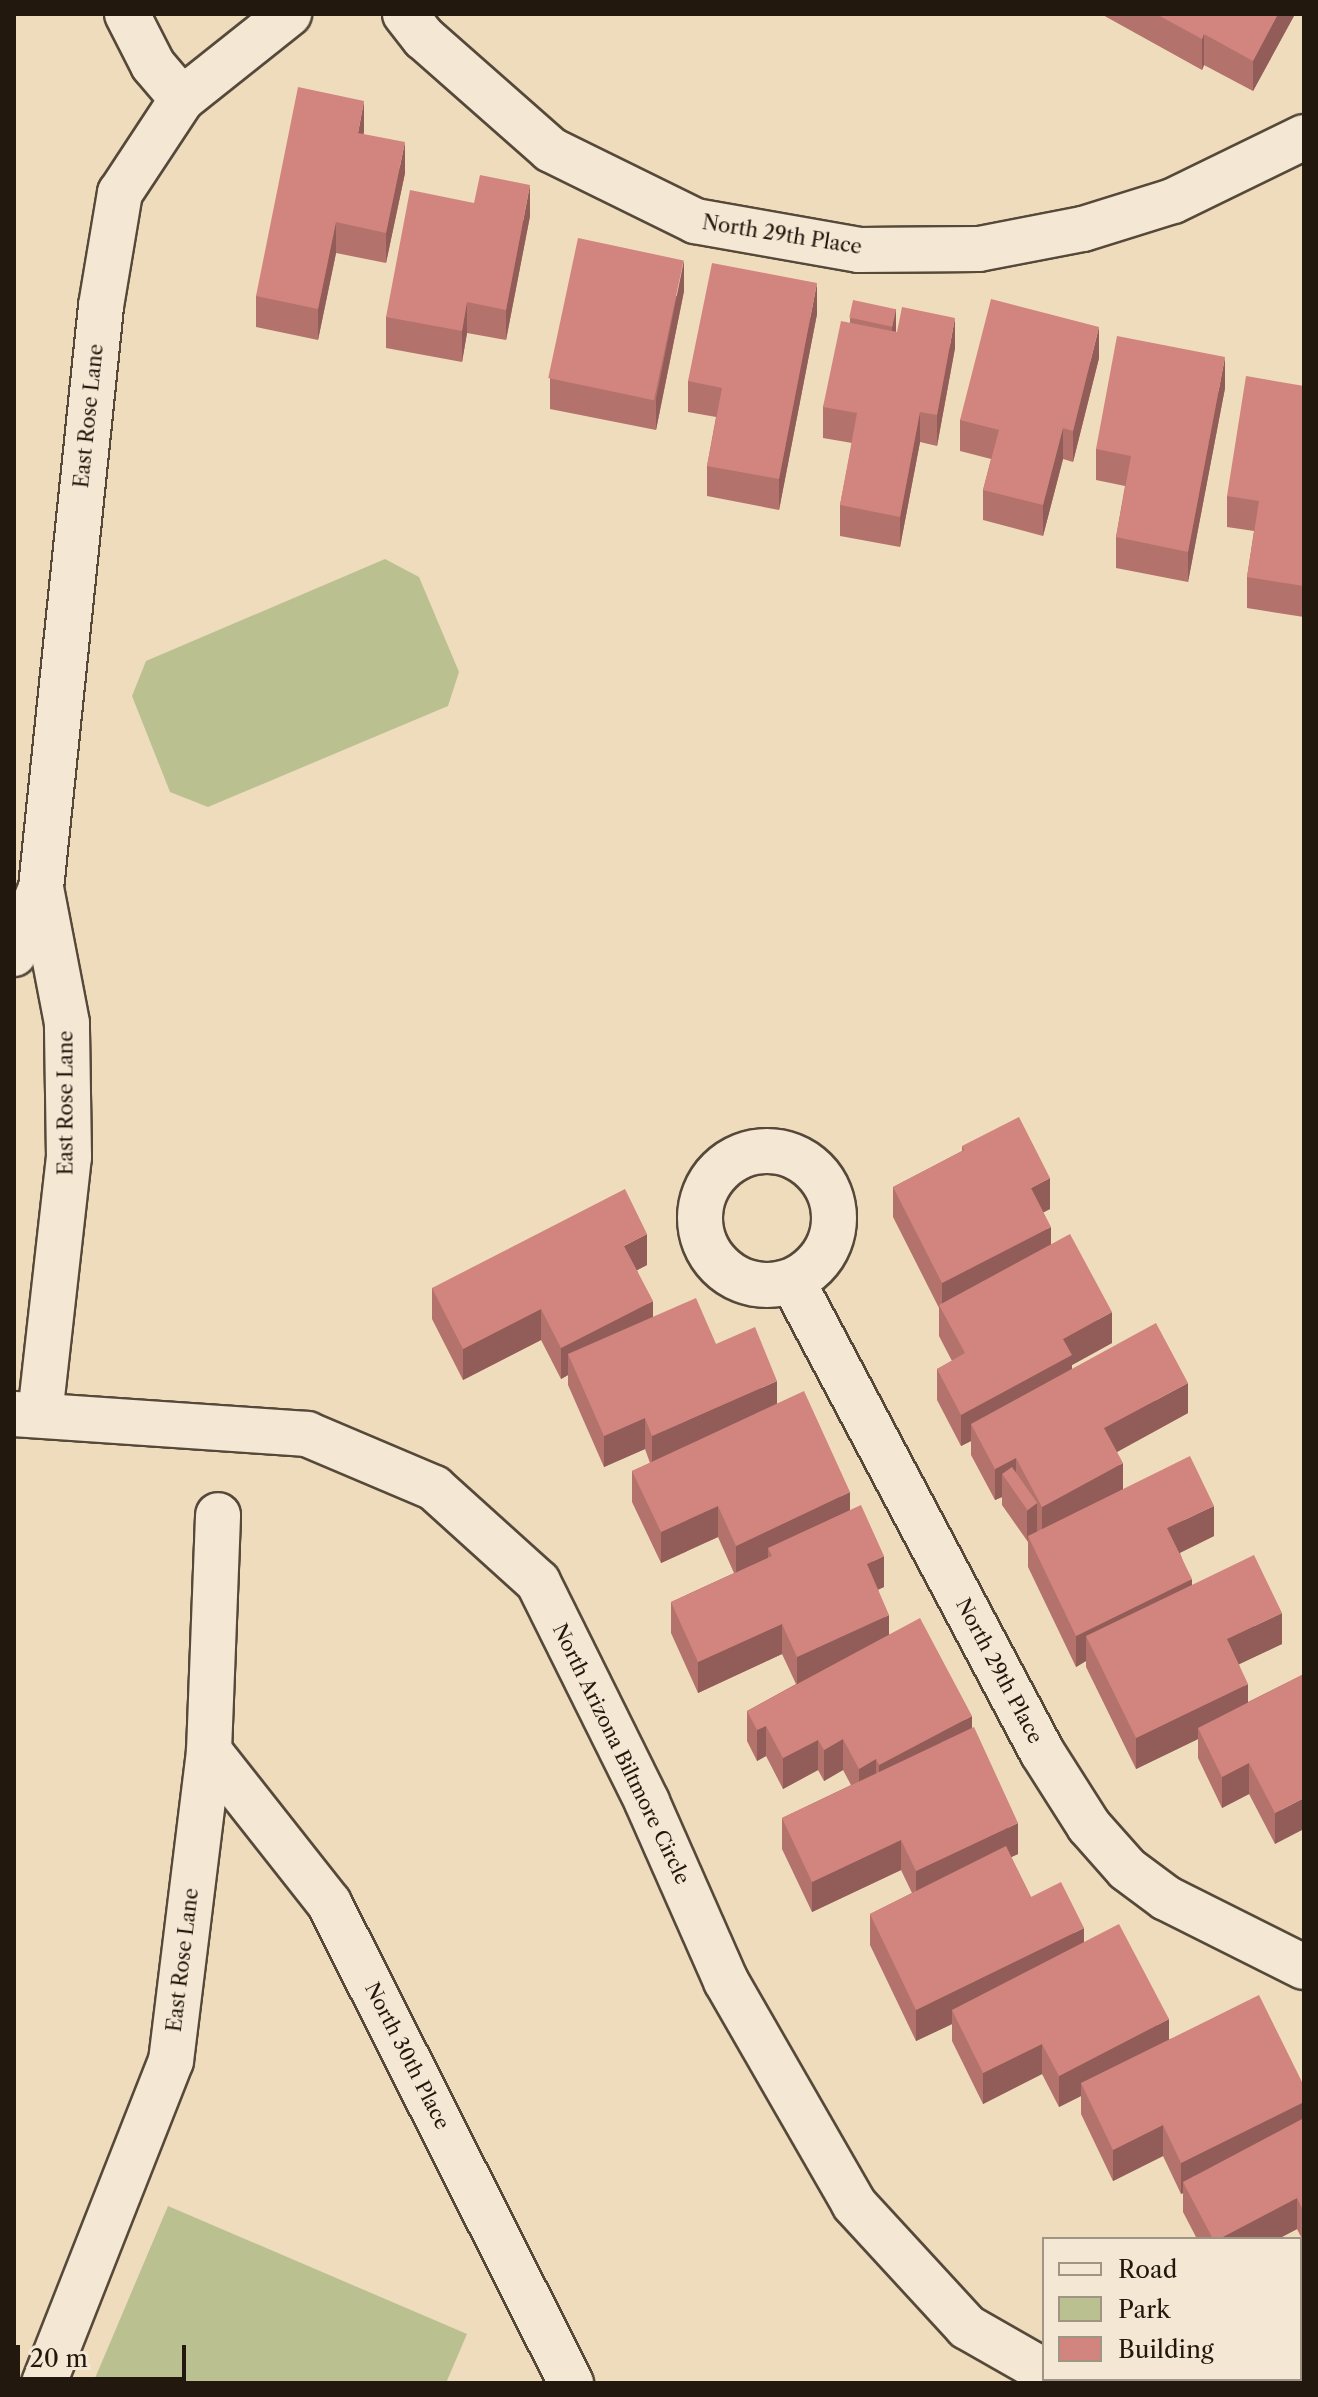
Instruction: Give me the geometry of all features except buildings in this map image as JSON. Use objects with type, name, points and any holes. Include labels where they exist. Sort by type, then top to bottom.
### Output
[{"type":"street","points":[[127,14],[153,65],[182,99]]},
{"type":"street","name":"East Rose Lane","points":[[14,954],[41,888],[101,306],[120,193],[182,99],[289,14]]},
{"type":"street","name":"North 29th Place","points":[[405,14],[424,38],[551,150],[695,221],[859,250],[979,249],[1083,229],[1173,201],[1304,137]]},
{"type":"street","name":"East Rose Lane","points":[[27,1414],[69,1157],[67,1023],[41,888]]},
{"type":"street","name":"North 29th Place","points":[[793,1282],[1042,1752],[1089,1826],[1127,1869],[1166,1898],[1304,1967]]},
{"type":"street","name":"North Arizona Biltmore Circle","points":[[27,1414],[307,1434],[434,1488],[538,1582],[647,1802],[726,1981],[854,2204],[967,2327],[1042,2370]]},
{"type":"street","name":"East Rose Lane","points":[[44,2383],[171,2061],[209,1751],[218,1515]]},
{"type":"street","name":"North 30th Place","points":[[209,1751],[329,1903],[571,2383]]},
{"type":"green space","points":[[385,559],[419,577],[459,672],[448,706],[208,807],[170,792],[132,696],[146,661]]},
{"type":"green space","points":[[168,2206],[467,2334],[446,2383],[93,2383]]}]
